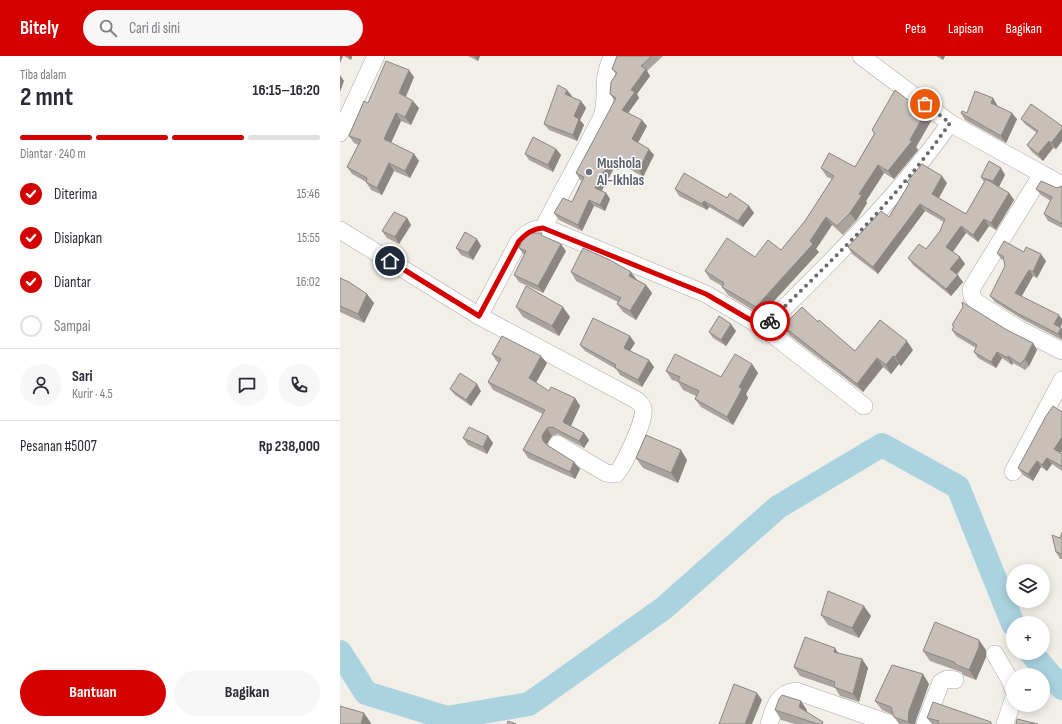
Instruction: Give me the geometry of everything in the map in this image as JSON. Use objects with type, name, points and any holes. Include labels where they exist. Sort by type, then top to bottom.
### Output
[{"type":"street","points":[[340,133],[376,56]]},
{"type":"street","points":[[543,228],[604,113],[605,74],[613,56]]},
{"type":"street","points":[[861,56],[950,123],[1062,185]]},
{"type":"street","points":[[764,328],[884,207],[926,157],[950,123]]},
{"type":"street","points":[[1042,174],[973,283],[972,296],[976,302],[1017,328],[1062,351]]},
{"type":"street","points":[[479,316],[519,241],[527,233],[535,229],[543,228],[706,294],[764,328],[864,406]]},
{"type":"street","points":[[340,230],[479,316],[638,401],[643,408],[643,417],[622,467],[616,474],[606,473],[557,444]]},
{"type":"street","points":[[1012,472],[1062,380]]},
{"type":"street","points":[[995,654],[1006,673]]},
{"type":"street","points":[[925,724],[941,682],[947,679],[955,680]]},
{"type":"street","points":[[769,724],[778,701],[789,692],[796,692],[891,724]]},
{"type":"street","points":[[1005,724],[1009,712]]},
{"type":"building","points":[[617,56],[652,56],[641,66],[646,69],[631,90],[635,92],[622,110],[642,120],[632,139],[649,149],[639,170],[616,158],[614,163],[610,161],[595,188],[606,193],[600,205],[589,200],[578,225],[554,213],[563,198],[572,202],[584,177],[576,173],[616,98],[610,94],[611,82],[617,73],[612,69]]},
{"type":"building","points":[[386,61],[409,70],[399,93],[413,101],[405,117],[396,113],[384,139],[414,154],[405,171],[389,163],[377,188],[366,182],[367,178],[347,167],[361,140],[349,136],[364,101],[368,103]]},
{"type":"building","points":[[558,85],[567,90],[565,94],[581,101],[574,116],[579,119],[573,135],[544,124]]},
{"type":"building","points":[[895,90],[925,113],[910,140],[912,141],[888,171],[878,165],[859,194],[862,195],[850,213],[837,226],[826,217],[810,241],[813,244],[756,307],[722,287],[724,283],[705,271],[727,238],[755,257],[768,240],[781,250],[805,221],[834,176],[821,168],[829,153],[855,167],[875,133],[872,130]]},
{"type":"building","points":[[975,91],[993,98],[991,103],[1012,113],[1001,136],[961,113],[962,111],[967,113]]},
{"type":"building","points":[[1031,104],[1062,126],[1062,129],[1051,143],[1049,141],[1038,154],[1027,145],[1038,131],[1021,119]]},
{"type":"building","points":[[533,137],[556,149],[548,165],[525,154]]},
{"type":"building","points":[[989,161],[1001,168],[993,181],[981,177]]},
{"type":"building","points":[[922,164],[942,176],[932,194],[966,214],[986,179],[1009,193],[991,223],[984,219],[973,235],[961,226],[946,247],[960,257],[950,269],[958,275],[946,289],[908,258],[919,244],[926,249],[940,231],[945,219],[920,204],[873,267],[848,247],[881,211],[889,217],[909,184],[907,182]]},
{"type":"building","points":[[684,173],[727,198],[730,193],[749,206],[738,221],[704,201],[702,204],[675,189]]},
{"type":"building","points":[[1041,181],[1057,188],[1062,186],[1062,224],[1044,214],[1052,197],[1036,189]]},
{"type":"building","points":[[394,212],[407,218],[395,237],[382,231]]},
{"type":"building","points":[[465,232],[477,239],[468,253],[456,248]]},
{"type":"building","points":[[531,233],[542,233],[541,235],[561,244],[538,286],[514,275],[526,251],[519,248],[522,240]]},
{"type":"building","points":[[1004,241],[1024,252],[1026,247],[1041,254],[1033,272],[1029,270],[1015,293],[1059,315],[1054,324],[1061,328],[1058,334],[1017,313],[990,296],[1005,266],[1003,256],[997,253]]},
{"type":"building","points":[[583,248],[610,260],[631,272],[629,276],[646,285],[630,311],[617,304],[621,298],[571,272]]},
{"type":"building","points":[[340,278],[367,294],[358,314],[340,306]]},
{"type":"building","points":[[526,286],[563,307],[552,326],[516,307]]},
{"type":"building","points":[[962,302],[1007,330],[1033,343],[1025,359],[1020,364],[1008,356],[1008,358],[997,352],[991,362],[974,352],[977,345],[952,330],[954,326],[952,325],[963,307]]},
{"type":"building","points":[[802,307],[818,322],[819,320],[855,351],[880,320],[907,341],[895,357],[893,356],[886,365],[877,358],[857,384],[783,326]]},
{"type":"building","points":[[719,316],[731,324],[721,340],[709,332]]},
{"type":"building","points":[[593,318],[630,336],[624,348],[649,360],[638,380],[615,368],[616,365],[580,345]]},
{"type":"building","points":[[502,336],[541,356],[529,378],[549,391],[551,387],[575,398],[563,422],[584,433],[579,441],[552,427],[547,428],[542,436],[543,441],[547,445],[574,462],[570,472],[523,450],[545,410],[488,382],[501,359],[492,354]]},
{"type":"building","points":[[675,354],[721,377],[735,354],[752,364],[739,387],[742,389],[727,417],[695,399],[699,391],[678,381],[680,377],[666,371]]},
{"type":"building","points":[[460,373],[477,384],[466,400],[450,389]]},
{"type":"building","points":[[1053,406],[1062,412],[1062,437],[1054,449],[1062,454],[1062,464],[1061,466],[1047,458],[1042,465],[1037,461],[1028,474],[1018,468]]},
{"type":"building","points":[[469,427],[488,436],[483,447],[463,438]]},
{"type":"building","points":[[646,435],[681,450],[671,473],[636,458]]},
{"type":"building","points":[[1062,532],[1062,554],[1056,552],[1052,535],[1060,538]]},
{"type":"building","points":[[828,591],[864,606],[852,628],[821,615]]},
{"type":"building","points":[[935,622],[979,640],[979,647],[969,670],[957,665],[954,662],[923,651]]},
{"type":"building","points":[[805,637],[835,648],[834,652],[862,659],[853,694],[834,687],[835,682],[794,667]]},
{"type":"building","points":[[892,665],[923,674],[909,711],[908,722],[894,717],[891,707],[875,701]]},
{"type":"building","points":[[734,684],[757,693],[745,724],[719,724]]},
{"type":"building","points":[[782,695],[801,701],[799,707],[823,722],[822,724],[775,710]]},
{"type":"building","points":[[933,702],[991,722],[991,724],[938,724],[939,721],[927,718]]},
{"type":"building","points":[[340,706],[364,713],[361,724],[340,724]]},
{"type":"building","points":[[1017,719],[1038,724],[1016,724]]},
{"type":"building","points":[[508,721],[516,724],[507,724]]},
{"type":"waterway","points":[[340,652],[366,693],[447,718],[529,704],[664,608],[778,507],[882,445],[958,487],[1010,616]]},
{"type":"waterway","points":[[1037,660],[1062,688]]},
{"type":"way so far","points":[[770,321],[884,207],[926,157],[950,123],[925,104]]},
{"type":"place","name":"Mushola Al-Ikhlas","points":[[589,172]]},
{"type":"route","points":[[390,261],[479,316],[519,241],[527,233],[535,229],[543,228],[706,294],[764,328],[770,321]]}]
